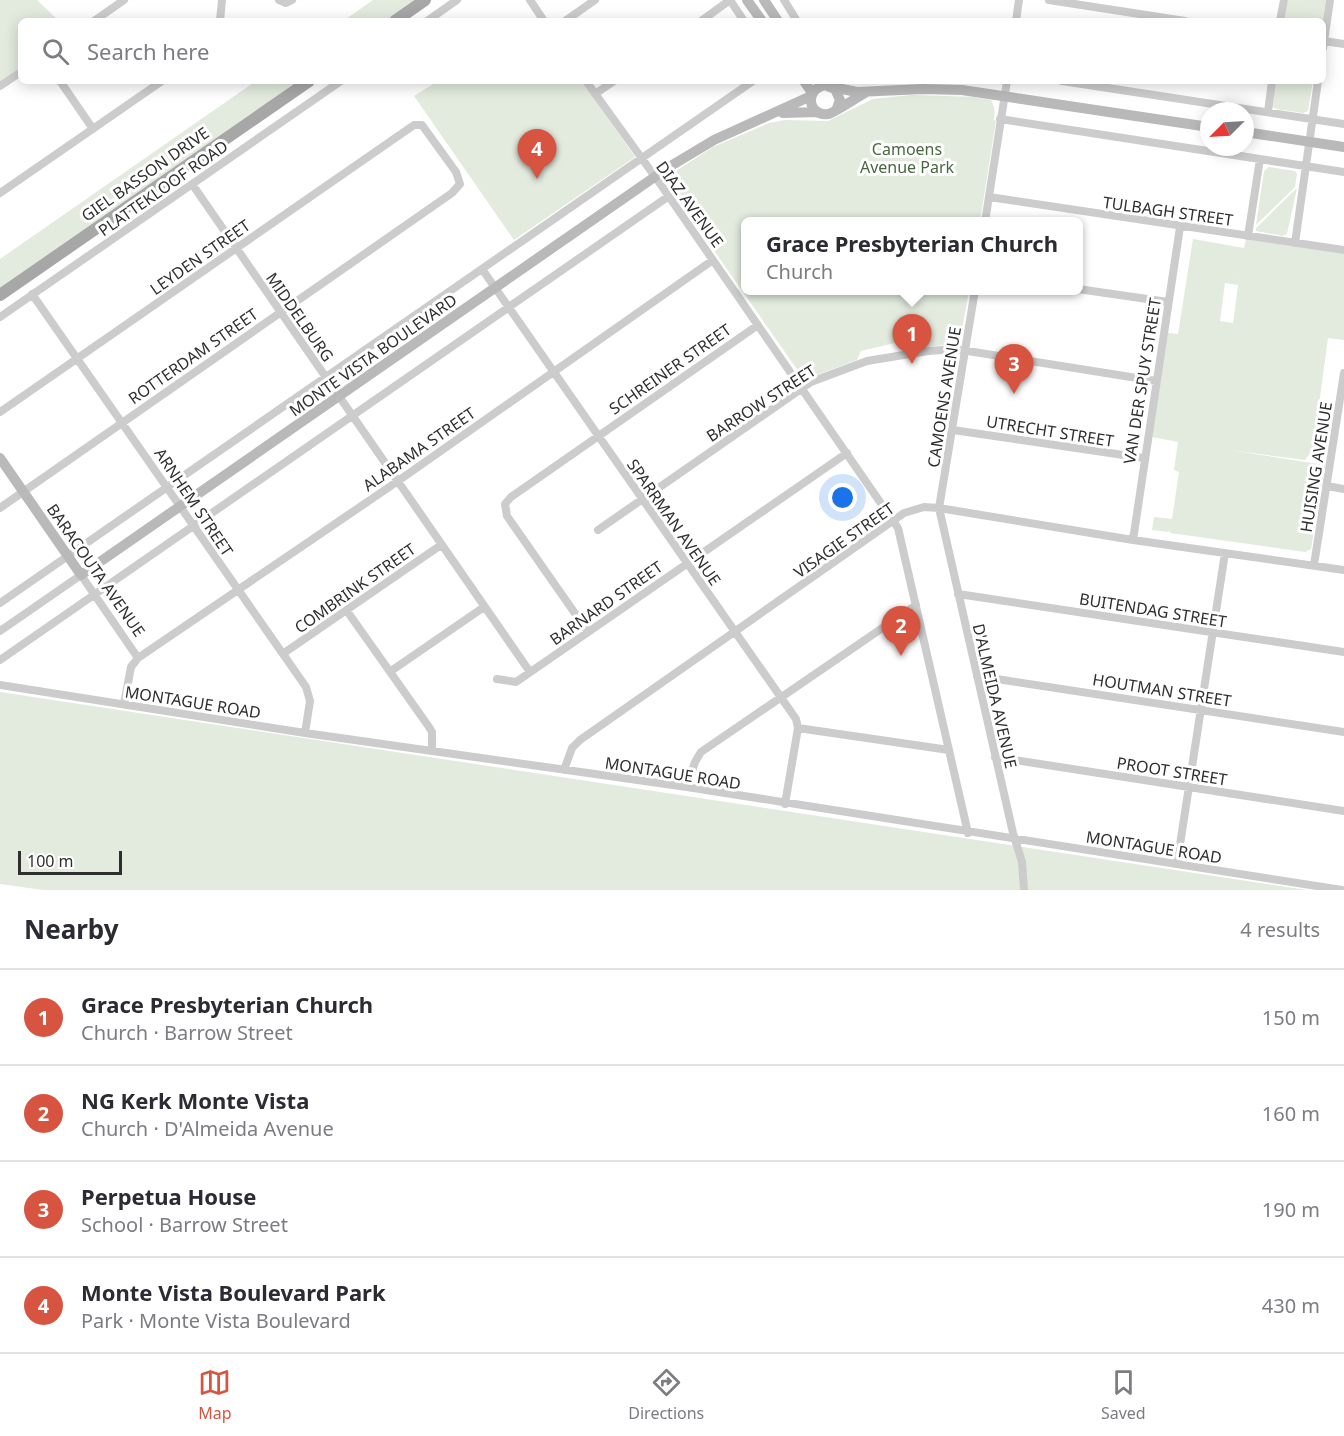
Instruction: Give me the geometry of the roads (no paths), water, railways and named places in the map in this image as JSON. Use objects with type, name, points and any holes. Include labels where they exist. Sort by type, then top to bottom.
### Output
[{"type":"main road","points":[[399,18],[425,0]]},
{"type":"main road","points":[[747,0],[760,18]]},
{"type":"main road","points":[[764,0],[776,18]]},
{"type":"main road","name":"GIEL BASSON DRIVE","points":[[0,295],[305,84]]},
{"type":"main road","points":[[819,89],[868,92],[938,89],[1004,96],[1200,126]]},
{"type":"main road","points":[[819,89],[839,97],[837,108]]},
{"type":"main road","points":[[819,89],[812,105],[818,112],[828,114],[868,92]]},
{"type":"main road","name":"MONTE VISTA BOULEVARD","points":[[81,574],[655,177],[714,140],[770,116],[819,89]]},
{"type":"main road","name":"MONTE VISTA BOULEVARD","points":[[770,116],[789,111],[818,112]]},
{"type":"main road","points":[[1254,133],[1344,147]]},
{"type":"main road","name":"BARACOUTA AVENUE","points":[[0,458],[81,574]]},
{"type":"street","points":[[98,18],[124,0]]},
{"type":"street","points":[[220,18],[222,0]]},
{"type":"street","points":[[279,0],[286,3],[292,0]]},
{"type":"street","points":[[431,18],[458,0]]},
{"type":"street","points":[[530,0],[542,18]]},
{"type":"street","points":[[569,18],[595,0]]},
{"type":"street","points":[[705,18],[730,0],[742,18]]},
{"type":"street","points":[[784,0],[795,18]]},
{"type":"street","points":[[1016,18],[1019,0]]},
{"type":"street","points":[[1049,0],[1166,18]]},
{"type":"street","points":[[1281,18],[1284,0]]},
{"type":"street","points":[[1326,30],[1330,0]]},
{"type":"street","points":[[1326,45],[1344,44]]},
{"type":"street","points":[[0,86],[18,74]]},
{"type":"street","points":[[62,84],[93,129]]},
{"type":"street","points":[[0,193],[158,84]]},
{"type":"street","name":"PLATTEKLOOF ROAD","points":[[0,317],[337,84]]},
{"type":"street","name":"DIAZ AVENUE","points":[[588,84],[669,196],[894,521]]},
{"type":"street","points":[[595,94],[610,84]]},
{"type":"street","name":"MONTE VISTA BOULEVARD","points":[[0,603],[749,84]]},
{"type":"street","points":[[986,217],[1006,84]]},
{"type":"street","points":[[1082,84],[1344,124]]},
{"type":"street","points":[[1268,112],[1272,84]]},
{"type":"street","points":[[1295,243],[1318,84]]},
{"type":"street","points":[[1000,119],[1344,172]]},
{"type":"street","name":"ROTTERDAM STREET","points":[[0,508],[452,193],[460,184],[456,172],[422,125],[414,124]]},
{"type":"street","name":"LEYDEN STREET","points":[[0,412],[414,124]]},
{"type":"street","points":[[1248,236],[1260,159]]},
{"type":"street","name":"MIDDELBURG","points":[[192,184],[530,672]]},
{"type":"street","points":[[0,660],[669,196]]},
{"type":"street","name":"TULBAGH STREET","points":[[989,197],[1344,250]]},
{"type":"street","name":"VAN DER SPUY STREET","points":[[1133,540],[1180,226]]},
{"type":"street","name":"ALABAMA STREET","points":[[138,658],[398,481],[713,260]]},
{"type":"street","name":"SPARRMAN AVENUE","points":[[482,269],[641,500],[781,697],[796,719],[798,728]]},
{"type":"street","points":[[1083,290],[1168,302]]},
{"type":"street","name":"ARNHEM STREET","points":[[32,294],[284,653],[309,693],[310,701],[304,733]]},
{"type":"street","name":"CAMOENS AVENUE","points":[[939,508],[974,295]]},
{"type":"street","name":"SCHREINER STREET","points":[[588,632],[507,516],[505,504],[511,497],[597,435],[758,325]]},
{"type":"street","name":"BARROW STREET","points":[[598,530],[811,382],[867,361],[955,349],[1156,381]]},
{"type":"street","name":"HUISING AVENUE","points":[[1314,565],[1344,373]]},
{"type":"street","name":"UTRECHT STREET","points":[[952,430],[1144,458]]},
{"type":"street","name":"BARNARD STREET","points":[[497,679],[516,682],[847,453]]},
{"type":"street","points":[[1327,486],[1344,489]]},
{"type":"street","name":"VISAGIE STREET","points":[[564,770],[572,748],[580,740],[910,510],[924,507],[939,508],[1133,540],[1344,570]]},
{"type":"street","name":"D'ALMEIDA AVENUE","points":[[939,508],[995,757],[1022,862],[1024,890]]},
{"type":"street","points":[[894,521],[898,528],[969,833]]},
{"type":"street","name":"COMBRINK STREET","points":[[284,653],[441,545]]},
{"type":"street","points":[[1178,864],[1225,553]]},
{"type":"street","name":"MONTE VISTA BOULEVARD","points":[[0,631],[81,574]]},
{"type":"street","name":"BARACOUTA AVENUE","points":[[81,574],[138,658],[131,667],[124,704]]},
{"type":"street","name":"BUITENDAG STREET","points":[[958,594],[1344,652]]},
{"type":"street","points":[[687,787],[695,762],[701,752],[916,605]]},
{"type":"street","points":[[391,671],[484,607]]},
{"type":"street","points":[[347,611],[429,727],[432,732],[432,751]]},
{"type":"street","name":"HOUTMAN STREET","points":[[977,676],[1344,732]]},
{"type":"street","name":"MONTAGUE ROAD","points":[[0,685],[304,733],[687,787],[1342,890]]},
{"type":"street","points":[[785,804],[798,728],[949,750]]},
{"type":"street","name":"PROOT STREET","points":[[995,757],[1344,811]]},
{"type":"place","name":"Monte Vista Boulevard Park","points":[[537,179]]},
{"type":"place","name":"Grace Presbyterian Church","points":[[912,364]]},
{"type":"place","name":"Perpetua House","points":[[1014,394]]},
{"type":"place","name":"NG Kerk Monte Vista","points":[[901,656]]},
{"type":"park label","name":"Camoens Avenue Park","points":[[907,158]]}]
